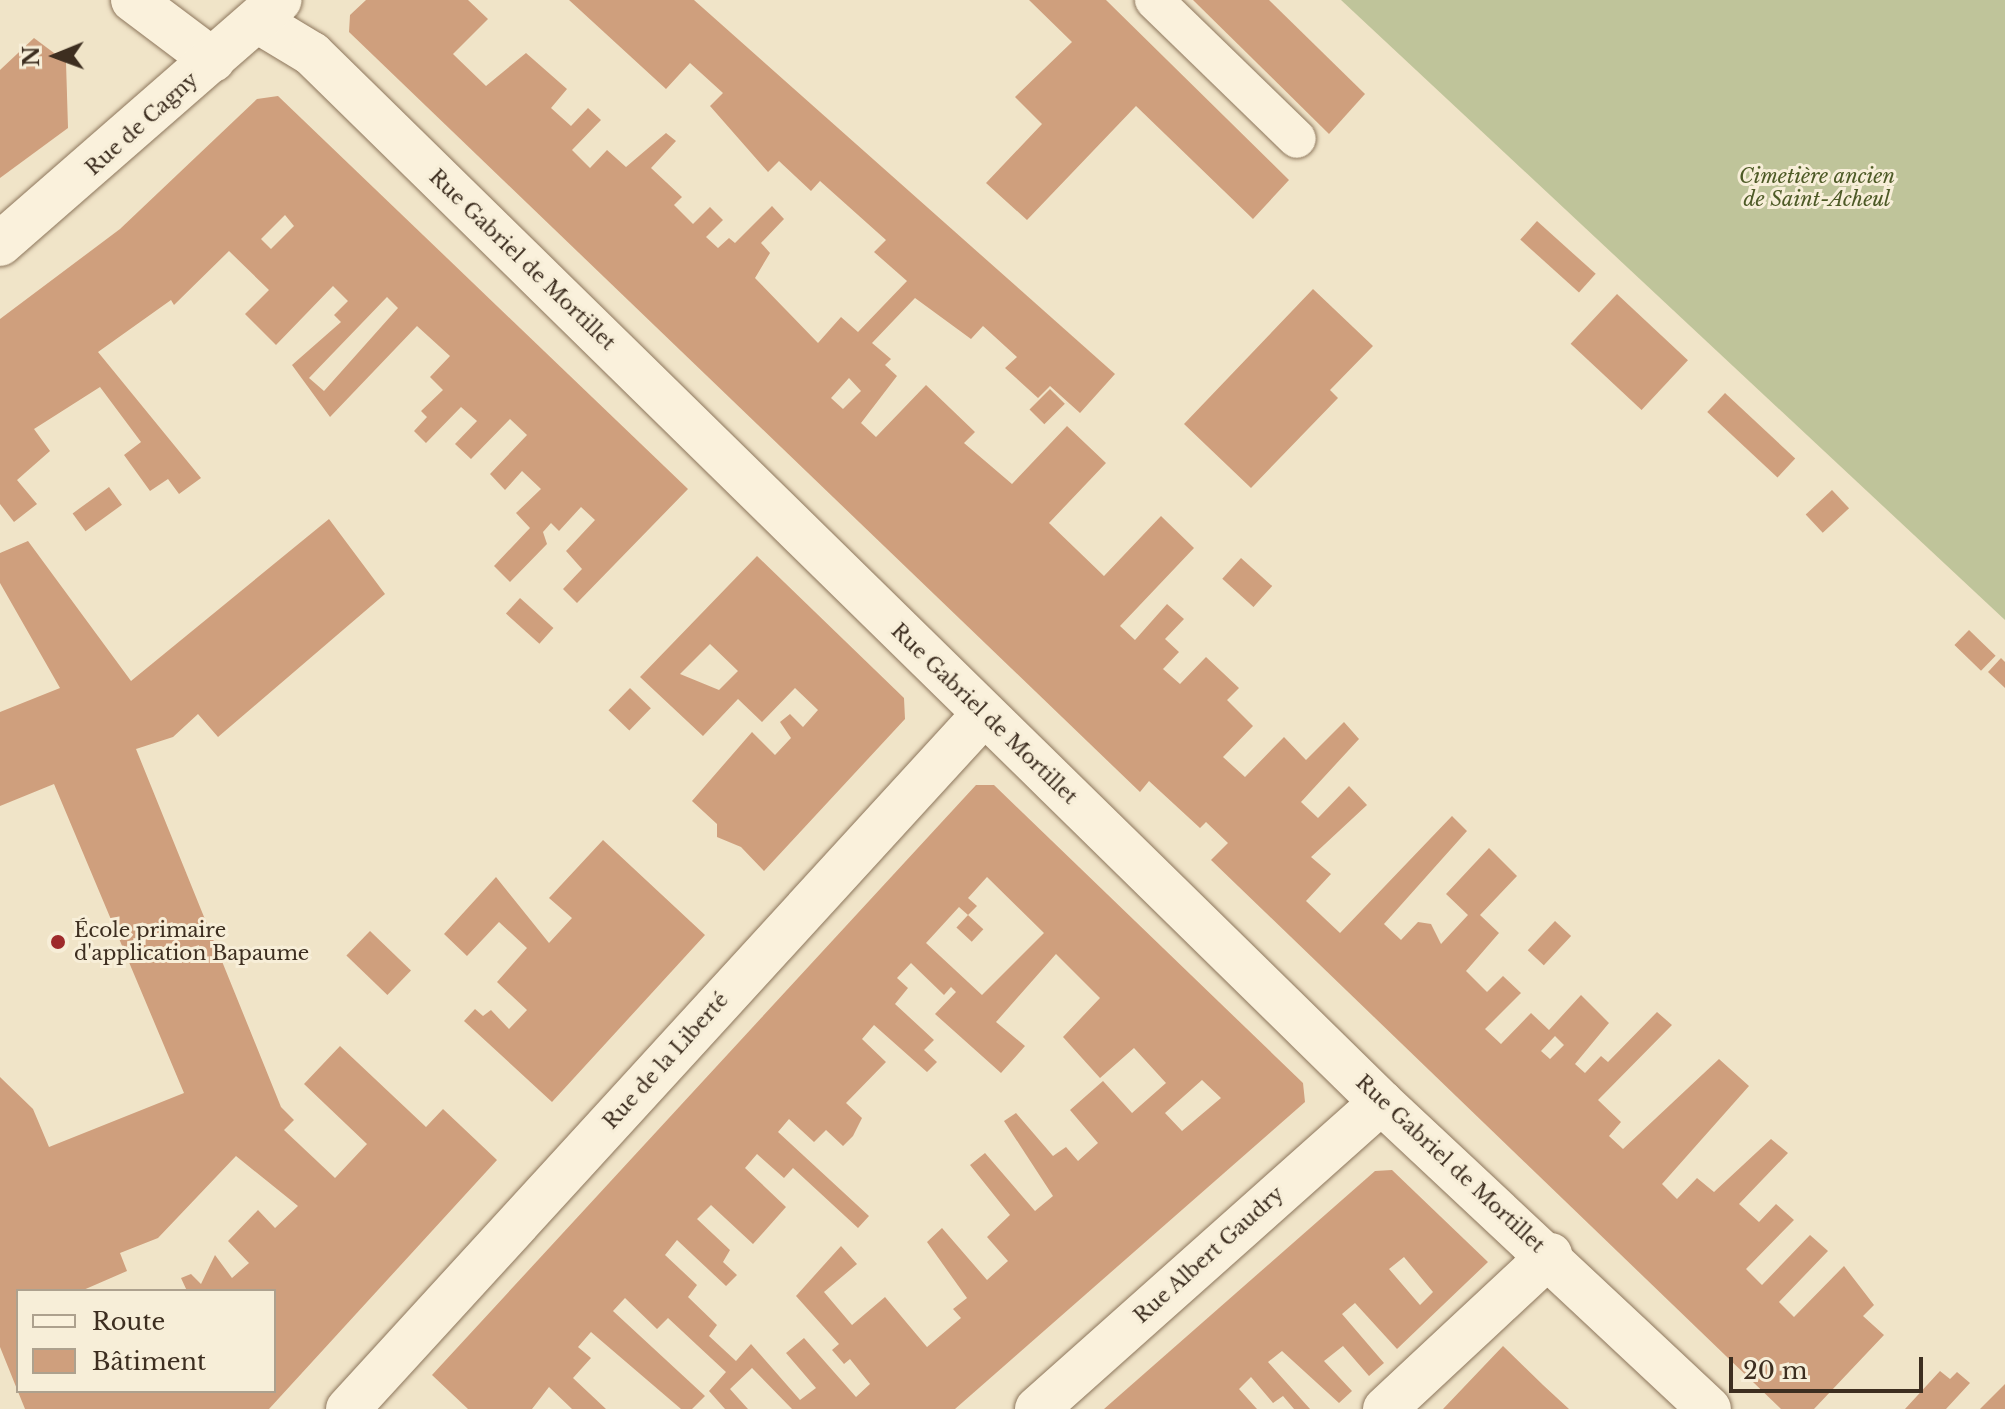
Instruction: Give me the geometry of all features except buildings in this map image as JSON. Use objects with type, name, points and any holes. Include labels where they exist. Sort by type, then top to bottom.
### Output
[{"type":"street","points":[[133,0],[213,60]]},
{"type":"street","name":"Rue de Cagny","points":[[0,244],[270,11]]},
{"type":"street","name":"Rue Gabriel de Mortillet","points":[[270,11],[1381,1102],[1550,1255],[1709,1409]]},
{"type":"street","name":"Rue de la Liberté","points":[[348,1409],[984,714]]},
{"type":"street","name":"Rue Albert Gaudry","points":[[1037,1409],[1381,1102]]},
{"type":"street","points":[[1385,1409],[1550,1255]]},
{"type":"lane","points":[[1154,0],[1297,139]]},
{"type":"green space","name":"Cimetière ancien de Saint-Acheul","points":[[1341,0],[2005,0],[2005,620]]},
{"type":"place","name":"École primaire d'application Bapaume","points":[[58,942]]}]
